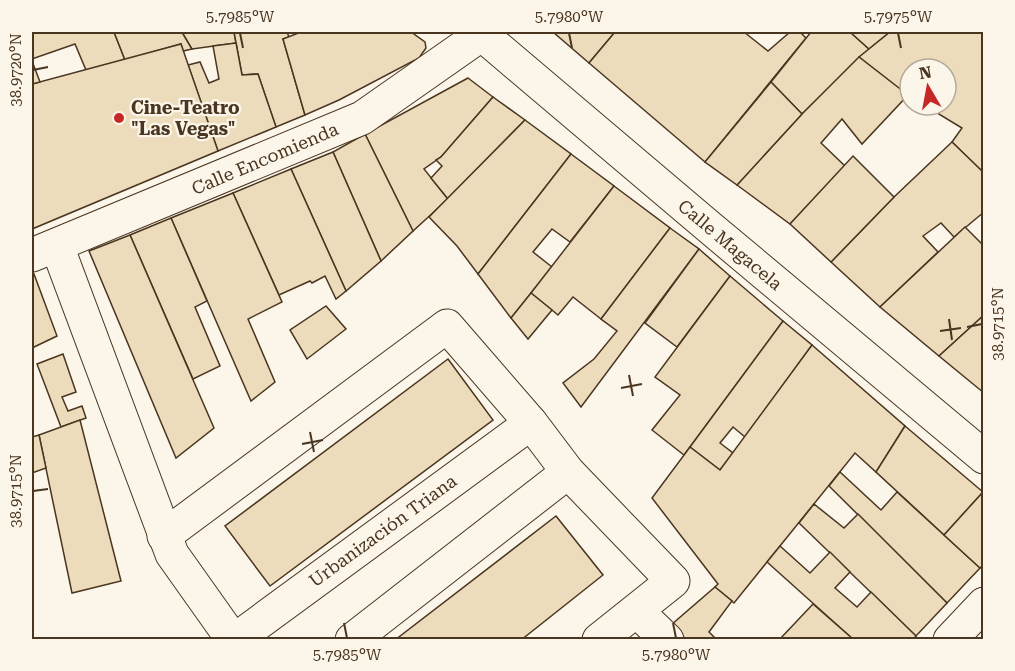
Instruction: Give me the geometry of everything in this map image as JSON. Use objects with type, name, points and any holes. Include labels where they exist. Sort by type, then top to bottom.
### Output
[{"type":"street","name":"Calle Encomienda","points":[[44,250],[362,118],[480,33]]},
{"type":"street","name":"Calle Magacela","points":[[480,33],[984,457]]},
{"type":"street","name":"Urbanización Triana","points":[[44,250],[172,555],[234,639],[531,423]]},
{"type":"street","points":[[164,536],[447,326],[531,423],[568,472],[673,581],[599,639]]},
{"type":"street","points":[[352,639],[568,472]]},
{"type":"street","points":[[950,639],[984,604]]},
{"type":"street","points":[[637,611],[667,639]]},
{"type":"building","points":[[32,32],[114,32],[125,60],[86,70],[75,44],[32,59]]},
{"type":"building","points":[[114,32],[182,32],[192,49],[183,51],[181,44],[125,60]]},
{"type":"building","points":[[182,32],[234,32],[236,43],[192,49]]},
{"type":"building","points":[[234,32],[287,32],[289,37],[283,39],[305,115],[276,127],[258,74],[242,75]]},
{"type":"building","points":[[301,32],[411,32],[425,42],[426,48],[419,58],[305,115],[283,39]]},
{"type":"building","points":[[553,32],[615,32],[589,63]]},
{"type":"building","points":[[615,32],[744,32],[768,51],[790,32],[800,32],[806,38],[705,162],[589,63]]},
{"type":"building","points":[[811,32],[850,32],[869,49],[802,114],[771,82]]},
{"type":"building","points":[[850,32],[890,32],[869,49]]},
{"type":"building","points":[[890,32],[984,32],[984,173],[952,142],[962,128],[944,117],[958,117],[958,57],[898,57],[898,88],[859,57]]},
{"type":"building","points":[[236,43],[242,75],[258,74],[276,127],[218,151],[188,65],[200,62],[209,83],[219,79],[213,46]]},
{"type":"building","name":"Cine-Teatro \"Las Vegas\"","points":[[181,44],[218,151],[32,229],[32,84]]},
{"type":"building","points":[[859,57],[898,87],[898,106],[862,144],[842,119],[821,143],[845,166],[790,224],[737,185],[802,114]]},
{"type":"building","points":[[32,61],[40,82],[32,84]]},
{"type":"building","points":[[468,78],[493,97],[441,157],[424,169],[448,199],[413,231],[365,134]]},
{"type":"building","points":[[771,82],[802,114],[737,185],[705,162]]},
{"type":"building","points":[[493,97],[525,120],[448,199],[431,178],[442,166],[436,160]]},
{"type":"building","points":[[525,120],[571,154],[478,274],[457,246],[429,217]]},
{"type":"building","points":[[365,134],[413,231],[381,261],[333,152]]},
{"type":"building","points":[[952,142],[984,173],[984,212],[954,237],[941,223],[923,236],[938,252],[880,307],[831,262]]},
{"type":"building","points":[[333,152],[381,261],[346,291],[291,169]]},
{"type":"building","points":[[571,154],[614,186],[570,242],[552,229],[533,252],[552,267],[511,318],[478,274]]},
{"type":"building","points":[[853,156],[894,197],[831,262],[790,224]]},
{"type":"building","points":[[291,169],[346,291],[336,299],[325,276],[279,295],[233,193]]},
{"type":"building","points":[[614,186],[670,228],[601,319],[573,297],[558,315],[531,293]]},
{"type":"building","points":[[233,193],[282,302],[248,319],[275,382],[251,401],[171,218]]},
{"type":"building","points":[[171,218],[207,301],[195,307],[220,366],[193,379],[130,235]]},
{"type":"building","points":[[965,227],[984,246],[984,315],[939,356],[880,307]]},
{"type":"building","points":[[670,228],[699,249],[581,407],[563,383],[594,359],[617,331],[601,319]]},
{"type":"building","points":[[130,235],[214,428],[176,458],[89,251]]},
{"type":"building","points":[[699,249],[730,276],[677,347],[645,323]]},
{"type":"building","points":[[34,274],[57,336],[32,348],[32,275]]},
{"type":"building","points":[[730,276],[783,321],[684,455],[652,430],[680,395],[655,377]]},
{"type":"building","points":[[531,293],[552,310],[528,339],[511,318]]},
{"type":"building","points":[[326,306],[346,329],[307,359],[290,330]]},
{"type":"building","points":[[984,315],[984,393],[939,356]]},
{"type":"building","points":[[783,321],[812,345],[745,437],[733,427],[720,443],[733,453],[720,470],[690,447]]},
{"type":"building","points":[[812,345],[905,426],[876,472],[855,453],[734,603],[715,587],[718,584],[652,498],[690,447],[720,470]]},
{"type":"building","points":[[63,354],[76,392],[62,397],[68,411],[82,406],[86,418],[61,427],[37,364]]},
{"type":"building","points":[[448,359],[493,420],[270,586],[225,526]]},
{"type":"building","points":[[80,420],[121,581],[72,593],[39,435]]},
{"type":"building","points":[[905,426],[983,492],[944,535],[876,472]]},
{"type":"building","points":[[39,435],[46,468],[32,473],[32,437]]},
{"type":"building","points":[[840,472],[881,510],[897,492],[980,568],[947,603],[829,486]]},
{"type":"building","points":[[983,492],[984,564],[980,568],[944,535]]},
{"type":"building","points":[[814,504],[844,528],[858,514],[947,603],[916,636],[799,523]]},
{"type":"building","points":[[556,516],[603,575],[521,640],[395,640]]},
{"type":"building","points":[[780,546],[810,573],[830,552],[850,572],[835,588],[857,607],[871,592],[916,636],[913,640],[854,640],[767,562]]},
{"type":"building","points":[[715,587],[732,601],[709,632],[717,640],[687,640],[671,625]]},
{"type":"building","points":[[813,604],[854,640],[779,640]]},
{"type":"place","name":"Cine-Teatro \"Las Vegas\"","points":[[119,118]]}]
